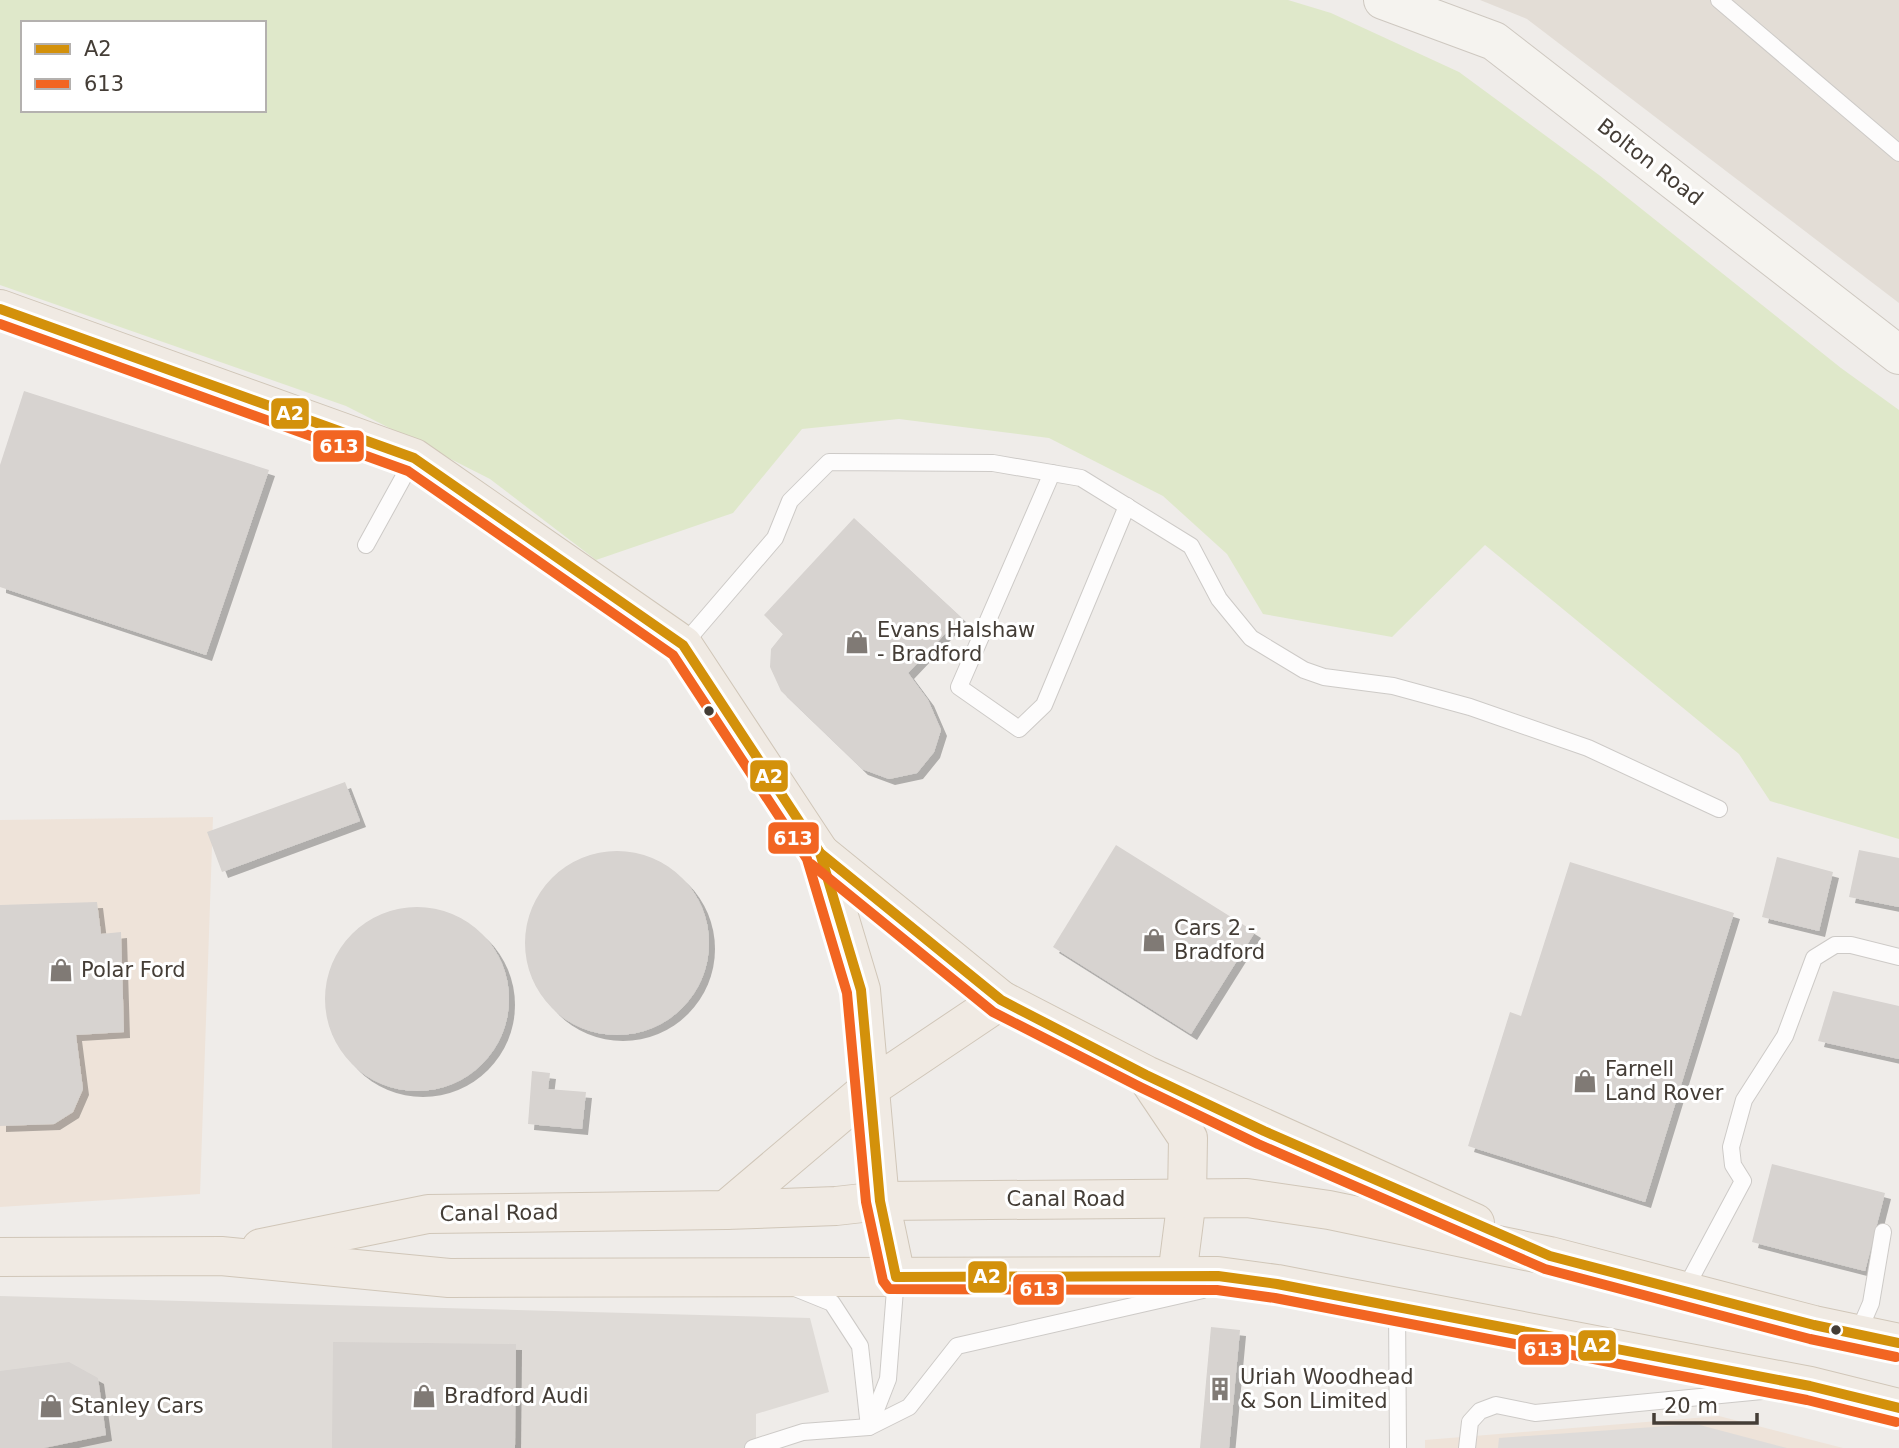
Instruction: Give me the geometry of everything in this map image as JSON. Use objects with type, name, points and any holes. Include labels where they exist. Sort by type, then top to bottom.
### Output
[{"type":"main road","points":[[0,309],[414,458],[683,645],[820,853],[861,990],[880,1201],[896,1277]]},
{"type":"main road","points":[[820,853],[1001,1000],[1146,1076],[1264,1132],[1549,1256]]},
{"type":"main road","points":[[726,1209],[870,1088],[1001,1000]]},
{"type":"main road","points":[[1146,1076],[1188,1138],[1186,1198],[1177,1276]]},
{"type":"main road","name":"Canal Road","points":[[221,1256],[428,1214],[836,1206],[880,1201],[1247,1198],[1329,1210],[1549,1256],[1899,1343]]},
{"type":"main road","name":"Canal Road","points":[[0,1257],[221,1256],[449,1278],[761,1275],[1218,1276],[1397,1307],[1810,1386],[1899,1408]]},
{"type":"street","name":"Bolton Road","points":[[1382,0],[1494,41],[1899,355]]},
{"type":"lane","points":[[1719,0],[1899,153]]},
{"type":"lane","points":[[366,545],[414,458]]},
{"type":"lane","points":[[683,645],[775,538],[790,501],[829,462],[993,463],[1081,478],[1191,546],[1219,599],[1251,638],[1304,670],[1324,677],[1393,686],[1470,707],[1588,748],[1719,809]]},
{"type":"lane","points":[[1052,473],[959,687],[1018,729],[1044,705],[1127,506]]},
{"type":"lane","points":[[1684,1291],[1743,1181],[1733,1165],[1731,1147],[1744,1100],[1785,1036],[1814,958],[1835,945],[1899,957]]},
{"type":"lane","points":[[1858,1333],[1871,1303],[1883,1232]]},
{"type":"lane","points":[[761,1275],[832,1303],[860,1346],[869,1427]]},
{"type":"lane","points":[[753,1448],[803,1432],[869,1427],[908,1407],[957,1346],[1202,1292],[1218,1276]]},
{"type":"lane","points":[[869,1427],[888,1379],[896,1277]]},
{"type":"lane","points":[[1397,1307],[1398,1448]]},
{"type":"lane","points":[[1467,1448],[1470,1422],[1480,1411],[1496,1405],[1535,1413],[1810,1386]]},
{"type":"shaded area","points":[[1480,0],[1899,0],[1899,303],[1527,19]]},
{"type":"shaded area","points":[[213,817],[200,1194],[0,1207],[0,820]]},
{"type":"shaded area","points":[[0,1296],[810,1318],[829,1392],[756,1414],[756,1448],[0,1448]]},
{"type":"shaded area","points":[[1719,1416],[1843,1448],[1425,1448],[1425,1440]]},
{"type":"shaded area","points":[[1696,1424],[1787,1448],[1498,1448],[1499,1438]]},
{"type":"green space","points":[[0,0],[1288,0],[1331,13],[1459,72],[1599,175],[1841,368],[1899,410],[1899,839],[1770,801],[1739,754],[1485,545],[1392,637],[1263,614],[1227,554],[1163,496],[1049,438],[899,419],[802,429],[733,513],[596,560],[490,479],[346,406],[0,285]]},
{"type":"building","points":[[24,391],[269,470],[206,655],[0,587],[0,465]]},
{"type":"building","name":"Evans Halshaw - Bradford","points":[[854,518],[961,617],[908,673],[928,700],[941,730],[934,752],[917,773],[889,779],[862,769],[781,691],[770,667],[771,649],[783,634],[764,615]]},
{"type":"building","points":[[345,782],[360,821],[222,872],[207,832]]},
{"type":"building","name":"Cars 2 - Bradford","points":[[1116,845],[1255,932],[1191,1034],[1053,947]]},
{"type":"building","points":[[1859,850],[1899,858],[1899,907],[1849,897]]},
{"type":"building","points":[[617,851],[635,852],[652,858],[668,866],[682,878],[694,892],[702,908],[708,925],[708,961],[702,978],[694,994],[682,1008],[668,1020],[652,1028],[635,1034],[617,1035],[599,1034],[582,1028],[566,1020],[552,1008],[540,994],[532,978],[526,961],[525,943],[526,925],[532,908],[540,892],[552,878],[566,866],[582,858],[599,852]]},
{"type":"building","points":[[1777,857],[1833,872],[1819,931],[1762,917]]},
{"type":"building","name":"Farnell Land Rover","points":[[1570,862],[1734,913],[1645,1202],[1468,1146],[1510,1012],[1521,1016]]},
{"type":"building","points":[[97,902],[101,934],[121,932],[124,1032],[76,1035],[83,1089],[73,1112],[54,1124],[0,1126],[0,905]]},
{"type":"building","points":[[417,907],[452,914],[482,934],[502,964],[509,999],[502,1034],[482,1064],[452,1084],[417,1091],[382,1084],[352,1064],[332,1034],[325,999],[332,964],[352,934],[382,914]]},
{"type":"building","points":[[1833,991],[1899,1006],[1899,1059],[1818,1041]]},
{"type":"building","points":[[532,1071],[550,1073],[548,1089],[586,1092],[582,1129],[528,1124]]},
{"type":"building","points":[[1772,1164],[1885,1193],[1865,1271],[1752,1242]]},
{"type":"building","name":"Uriah Woodhead & Son Limited","points":[[1211,1327],[1240,1330],[1229,1448],[1200,1448]]},
{"type":"building","name":"Bradford Audi","points":[[333,1342],[516,1344],[515,1448],[332,1448]]},
{"type":"building","name":"Stanley Cars","points":[[69,1362],[98,1378],[106,1435],[44,1448],[0,1448],[0,1371]]},
{"type":"transit line","name":"A2","points":[[0,309],[414,458],[683,645],[820,853],[861,990],[880,1201],[896,1277],[1218,1276],[1277,1284],[1810,1386],[1899,1408]]},
{"type":"transit line","name":"613","points":[[0,324],[408,471],[673,655],[807,859],[847,993],[866,1202],[883,1281],[889,1289],[1217,1290],[1275,1298],[1807,1400],[1896,1422]]},
{"type":"transit line","name":"A2","points":[[814,843],[820,853],[1001,1000],[1146,1075],[1264,1131],[1550,1256],[1814,1325],[1899,1343]]},
{"type":"transit line","name":"613","points":[[811,864],[993,1012],[1258,1144],[1545,1269],[1810,1339],[1896,1357]]},
{"type":"place","name":"Evans Halshaw - Bradford","points":[[857,642]]},
{"type":"place","name":"Cars 2 - Bradford","points":[[1154,940]]},
{"type":"place","name":"Polar Ford","points":[[61,970]]},
{"type":"place","name":"Farnell Land Rover","points":[[1585,1081]]},
{"type":"place","name":"Uriah Woodhead & Son Limited","points":[[1220,1389]]},
{"type":"place","name":"Bradford Audi","points":[[424,1396]]},
{"type":"place","name":"Stanley Cars","points":[[51,1406]]}]
